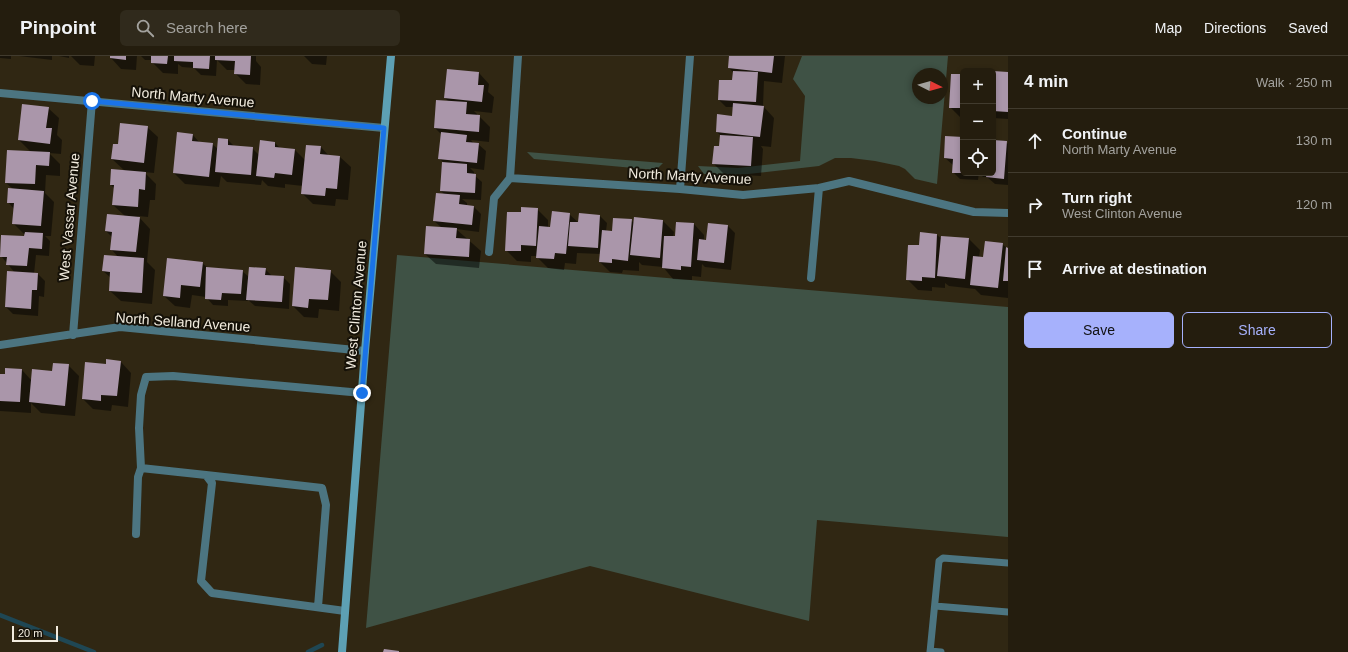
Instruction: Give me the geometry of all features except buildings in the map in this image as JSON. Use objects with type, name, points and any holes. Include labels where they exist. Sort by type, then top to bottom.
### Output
[{"type":"main road","name":"West Clinton Avenue","points":[[342,652],[365,351],[391,56]]},
{"type":"street","points":[[489,252],[494,198],[510,178],[518,56]]},
{"type":"street","points":[[680,189],[690,56]]},
{"type":"street","name":"North Marty Avenue","points":[[0,92],[384,128]]},
{"type":"street","name":"West Vassar Avenue","points":[[73,335],[92,101]]},
{"type":"street","name":"North Marty Avenue","points":[[510,178],[680,189],[743,195],[819,188],[849,181],[974,212],[1008,214]]},
{"type":"street","points":[[811,278],[819,188]]},
{"type":"street","name":"North Selland Avenue","points":[[0,345],[120,327],[365,351]]},
{"type":"street","points":[[136,534],[138,476],[141,468],[139,428],[140,395],[146,378],[173,376],[362,393]]},
{"type":"street","points":[[141,468],[322,488],[326,505],[318,607]]},
{"type":"street","points":[[206,475],[212,483],[201,581],[212,593],[345,611]]},
{"type":"lane","points":[[941,652],[930,652],[939,561],[943,558],[1008,563]]},
{"type":"lane","points":[[935,606],[1008,612]]},
{"type":"green space","points":[[802,56],[948,56],[947,68],[912,68],[912,104],[944,104],[937,184],[915,179],[905,169],[899,166],[851,158],[835,158],[819,166],[748,174],[704,174],[698,166],[738,168],[800,161],[805,96],[793,79]]},
{"type":"green space","points":[[527,152],[663,163],[656,170],[534,159]]},
{"type":"green space","points":[[397,255],[1008,307],[1008,537],[817,520],[809,621],[590,566],[366,628]]},
{"type":"waterway","points":[[0,615],[94,652]]},
{"type":"waterway","points":[[308,652],[322,645]]},
{"type":"route","points":[[92,101],[384,128],[362,393]]}]
